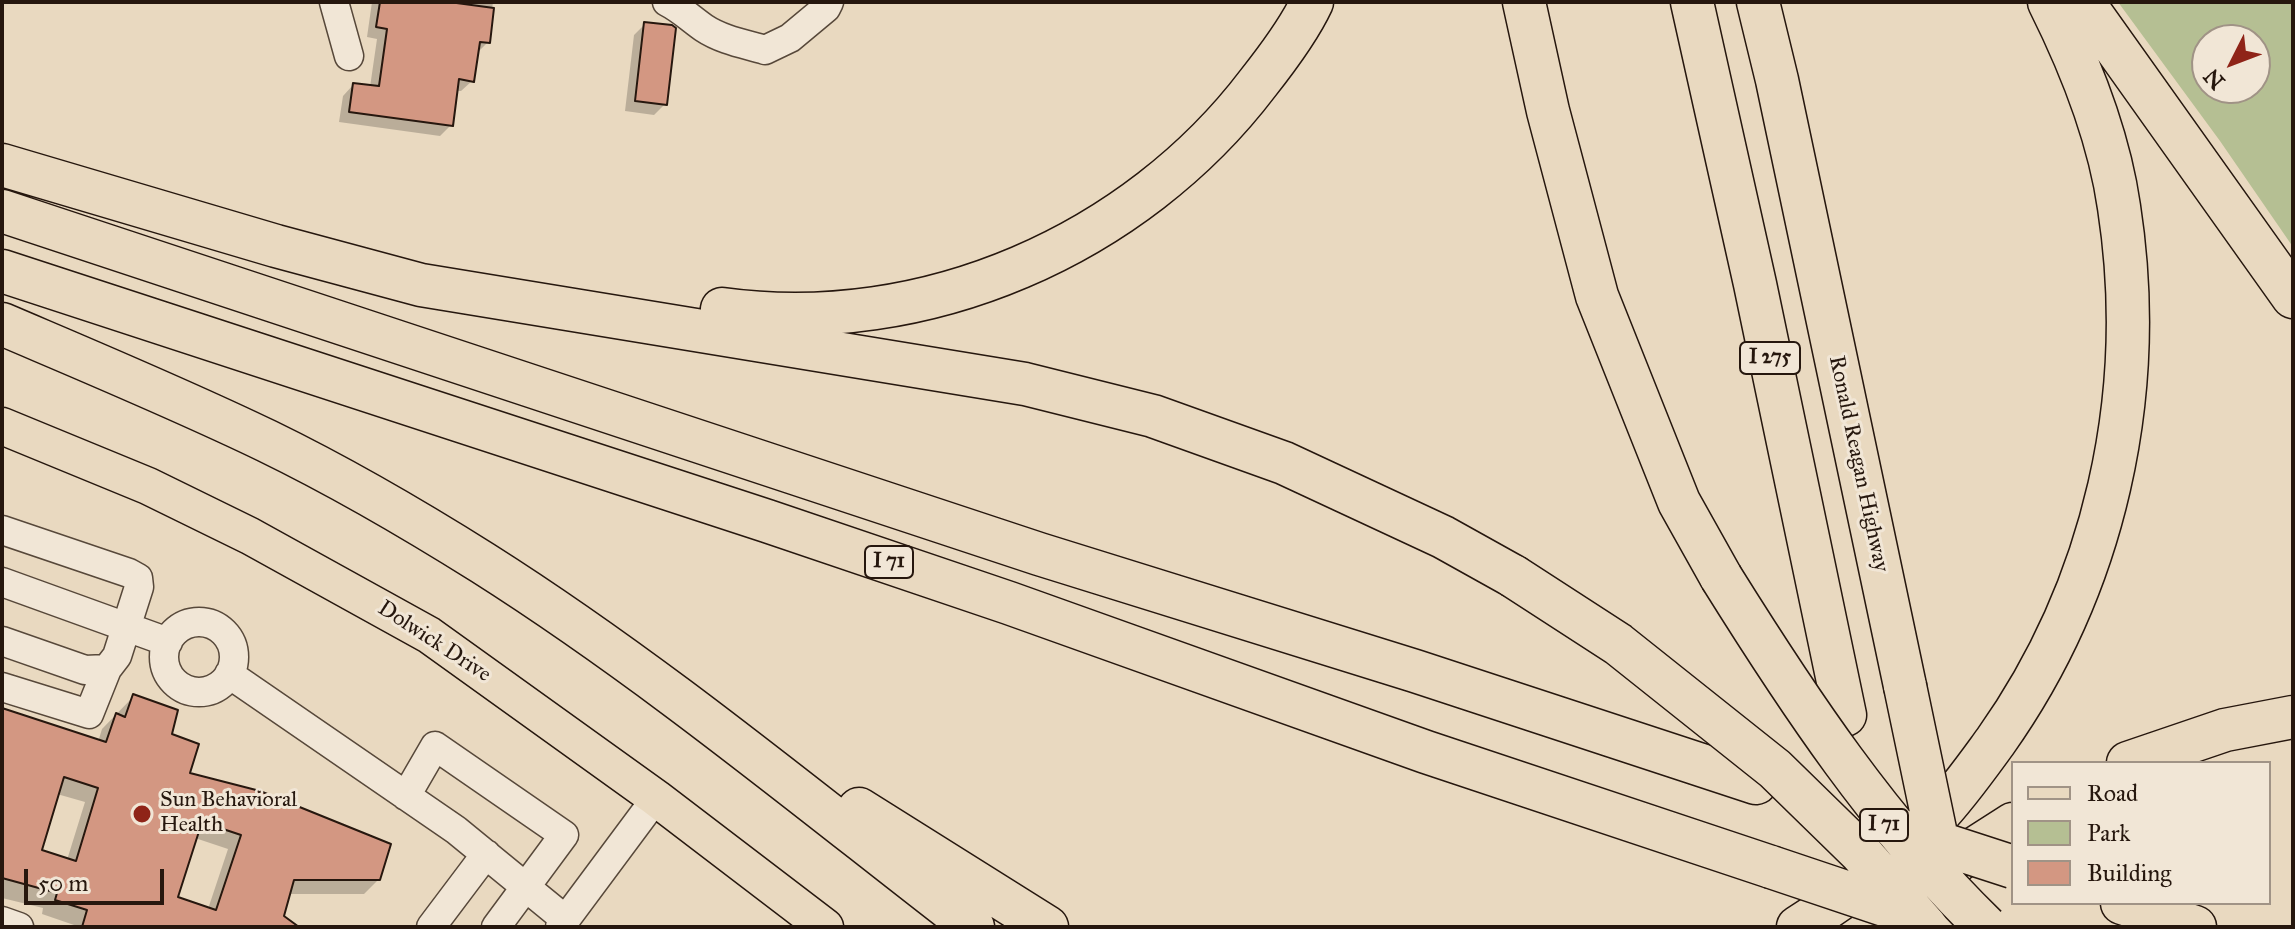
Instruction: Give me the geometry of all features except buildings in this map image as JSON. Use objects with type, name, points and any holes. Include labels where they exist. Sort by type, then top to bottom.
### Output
[{"type":"highway","points":[[421,285],[480,275],[735,311],[779,314],[872,309],[942,295],[1019,269],[1064,248],[1095,231],[1163,183],[1205,145],[1244,102],[1312,2]]},
{"type":"highway","points":[[1524,2],[1548,111],[1597,296],[1679,502],[1779,670],[1855,778],[1915,851],[1986,927]]},
{"type":"highway","name":"I 275","points":[[1692,2],[1748,254],[1887,927]]},
{"type":"highway","name":"Ronald Reagan Highway","points":[[1758,2],[1905,686],[1953,927]]},
{"type":"highway","points":[[1798,927],[1839,901],[1888,862],[1937,816],[1979,763],[2034,682],[2056,641],[2089,561],[2104,513],[2120,439],[2127,370],[2129,290],[2119,206],[2104,141],[2080,70],[2049,2]]},
{"type":"highway","points":[[2083,2],[2293,297]]},
{"type":"highway","points":[[2,165],[276,246],[421,285],[1025,384],[1153,416],[1284,463],[1443,537],[1513,576],[1618,644],[1775,769],[1860,852],[1926,927]]},
{"type":"highway","name":"I 71","points":[[2,211],[1039,554],[1348,650],[2011,866]]},
{"type":"highway","name":"I 71","points":[[2,271],[795,530],[1426,752],[1953,927]]},
{"type":"highway","points":[[2,324],[172,396],[270,442],[370,496],[547,605],[652,678],[1047,927]]},
{"type":"highway","points":[[652,678],[973,927]]},
{"type":"highway","points":[[2134,761],[2225,730],[2293,717]]},
{"type":"highway","points":[[1887,927],[1963,856],[2011,825]]},
{"type":"highway","points":[[2128,905],[2195,927]]},
{"type":"main road","name":"Dolwick Drive","points":[[2,426],[148,486],[341,584],[429,635],[656,798],[825,927]]},
{"type":"lane","points":[[334,2],[349,56]]},
{"type":"lane","points":[[667,2],[717,34],[765,50],[790,38],[829,2]]},
{"type":"lane","points":[[2,530],[138,578],[139,587],[117,656],[107,669],[89,714],[2,687]]},
{"type":"lane","points":[[2,582],[168,642]]},
{"type":"lane","points":[[188,623],[212,624],[229,640],[233,651],[229,674],[212,689],[191,690],[180,686],[167,669],[164,658],[168,642],[178,629],[188,623]]},
{"type":"lane","points":[[2,641],[85,670],[107,669]]},
{"type":"lane","points":[[229,674],[456,830],[526,887],[563,923],[656,798]]},
{"type":"lane","points":[[406,796],[435,746],[564,835],[496,927]]},
{"type":"lane","points":[[431,927],[486,854]]},
{"type":"lane","points":[[2,921],[19,927]]},
{"type":"green space","points":[[2118,2],[2293,2],[2293,247],[2193,104],[2271,104],[2271,24],[2191,24],[2191,101]]},
{"type":"place","name":"Sun Behavioral Health","points":[[142,814]]}]
